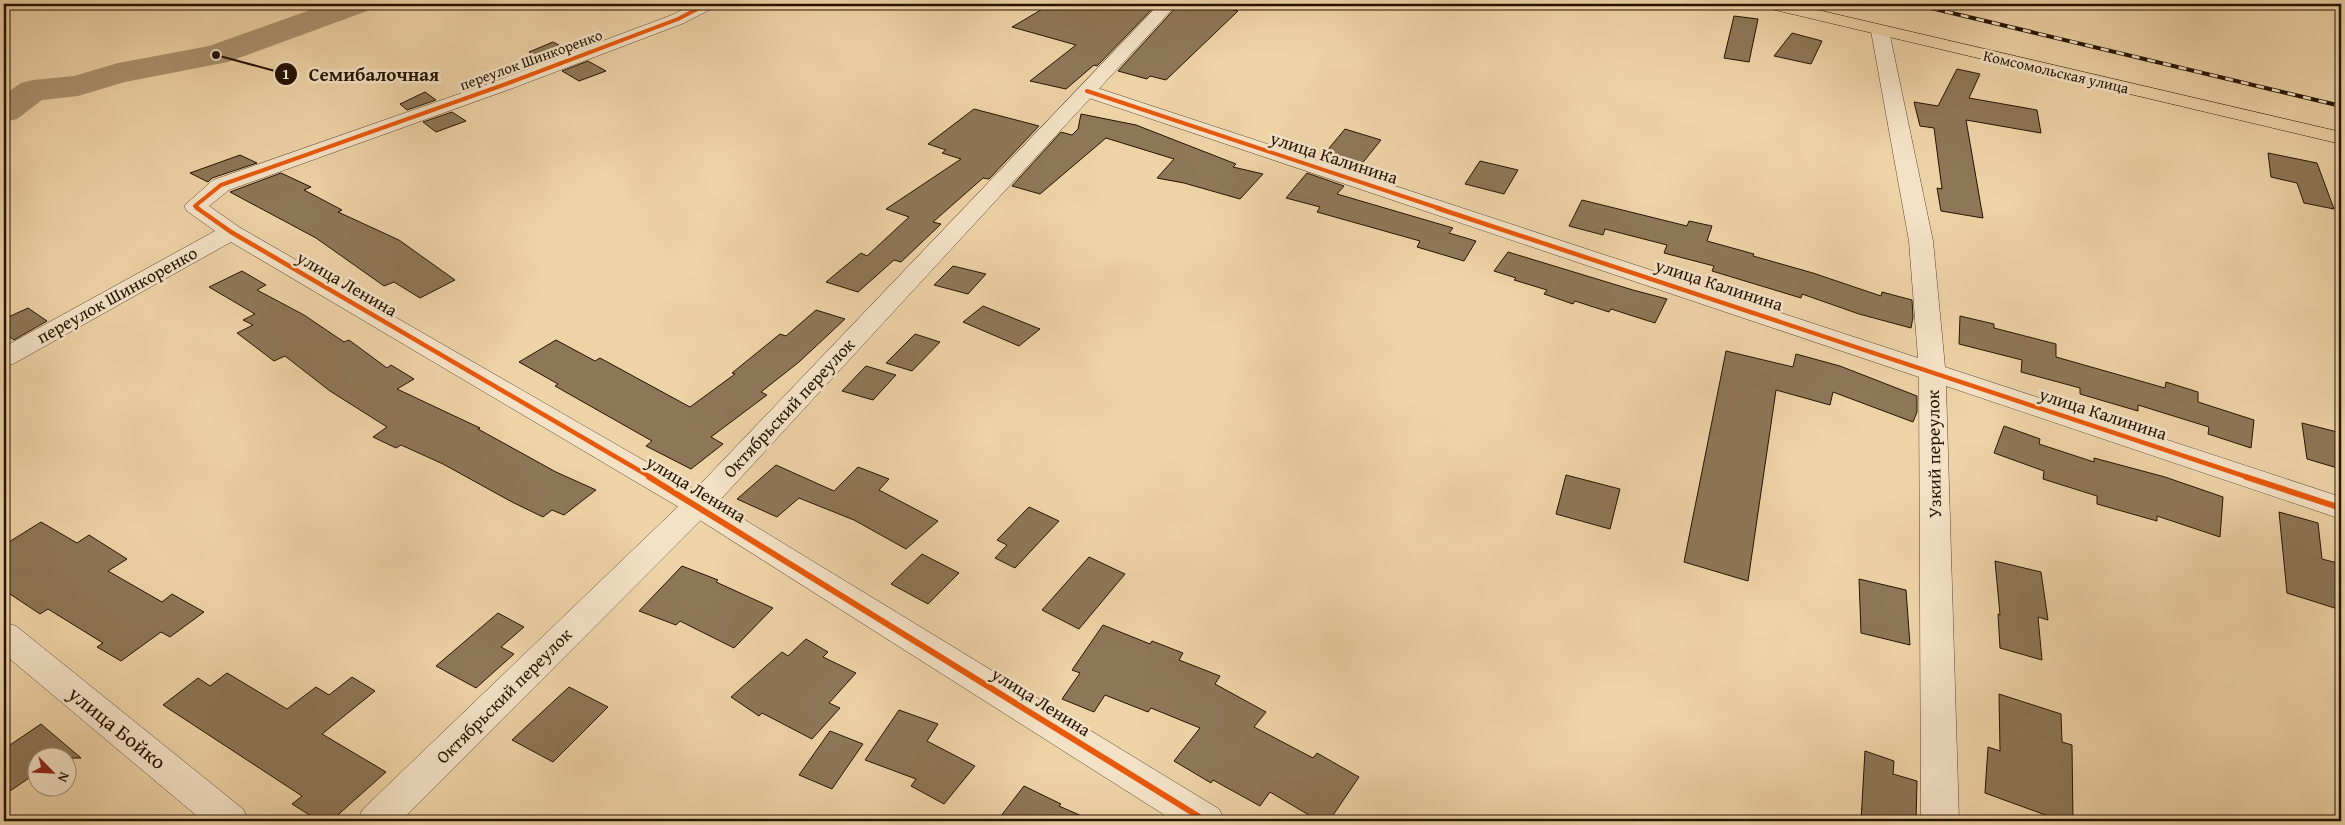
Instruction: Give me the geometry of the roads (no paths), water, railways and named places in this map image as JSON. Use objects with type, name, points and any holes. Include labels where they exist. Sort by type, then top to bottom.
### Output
[{"type":"main road","name":"Комсомольская улица","points":[[1771,4],[2341,138]]},
{"type":"street","name":"переулок Шинкоренко","points":[[220,184],[506,84],[678,19],[707,4]]},
{"type":"street","name":"Октябрьский переулок","points":[[376,821],[698,505],[1168,4]]},
{"type":"street","name":"Узкий переулок","points":[[1880,31],[1921,241],[1932,372],[1940,821]]},
{"type":"street","name":"улица Калинина","points":[[1087,91],[2341,508]]},
{"type":"street","name":"улица Ленина","points":[[220,184],[195,206],[231,232],[698,505],[1206,821]]},
{"type":"street","name":"переулок Шинкоренко","points":[[4,358],[231,232]]},
{"type":"street","name":"улица Бойко","points":[[4,636],[230,821]]},
{"type":"waterway","points":[[4,111],[33,90],[78,86],[118,73],[216,55],[356,4]]},
{"type":"railway","points":[[1914,4],[2341,106]]},
{"type":"railway","points":[[2326,4],[2341,6]]},
{"type":"place","name":"Семибалочная","points":[[216,55]]}]
